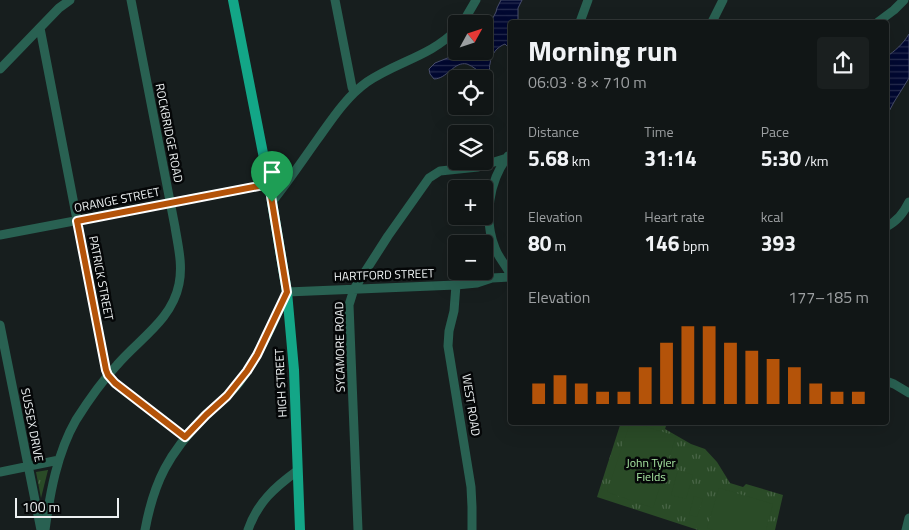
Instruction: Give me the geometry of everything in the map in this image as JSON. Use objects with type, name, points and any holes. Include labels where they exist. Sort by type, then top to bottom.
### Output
[{"type":"main road","name":"HIGH STREET","points":[[233,0],[269,184],[287,292],[294,370],[300,530]]},
{"type":"street","points":[[0,69],[59,8],[70,0]]},
{"type":"street","name":"ROCKBRIDGE ROAD","points":[[46,530],[59,460],[64,445],[78,419],[117,364],[161,320],[169,309],[179,286],[180,260],[131,0]]},
{"type":"street","points":[[335,0],[354,92]]},
{"type":"street","points":[[467,15],[476,0]]},
{"type":"street","points":[[581,20],[588,0]]},
{"type":"street","points":[[713,20],[722,0]]},
{"type":"street","points":[[881,20],[904,0]]},
{"type":"street","name":"PATRICK STREET","points":[[40,28],[108,375]]},
{"type":"street","points":[[272,202],[335,114],[354,92],[383,72],[435,47],[448,38]]},
{"type":"street","points":[[508,156],[495,178],[492,188],[489,220],[495,250],[508,273]]},
{"type":"street","name":"SYCAMORE ROAD","points":[[358,530],[349,305],[351,296],[388,236],[429,178],[440,171],[478,167],[508,156]]},
{"type":"street","name":"ORANGE STREET","points":[[0,235],[269,184]]},
{"type":"street","points":[[889,225],[899,218],[909,202]]},
{"type":"street","name":"HARTFORD STREET","points":[[287,292],[456,285],[478,283],[492,278],[508,276]]},
{"type":"street","name":"WEST ROAD","points":[[456,285],[454,310],[448,338],[471,487],[472,530]]},
{"type":"street","points":[[145,530],[150,505],[158,482],[168,462],[185,437],[227,396],[247,371],[257,355],[287,292]]},
{"type":"street","name":"SUSSEX DRIVE","points":[[0,325],[41,530]]},
{"type":"street","points":[[108,375],[115,383],[185,437]]},
{"type":"street","points":[[889,382],[909,392]]},
{"type":"street","points":[[0,472],[59,460]]},
{"type":"street","points":[[248,530],[263,501],[281,482],[297,471]]},
{"type":"street","points":[[906,530],[909,518]]},
{"type":"green space","name":"John Tyler Fields","points":[[620,425],[666,425],[665,429],[691,444],[705,449],[717,462],[730,483],[743,487],[746,484],[783,495],[775,530],[698,530],[597,497]]},
{"type":"green space","points":[[629,425],[640,425],[676,436],[653,508],[607,492]]},
{"type":"green space","points":[[48,470],[41,498],[36,472]]},
{"type":"green space","points":[[678,470],[693,475],[686,499],[671,495]]},
{"type":"green space","points":[[719,488],[773,504],[766,530],[713,530],[707,528]]},
{"type":"green space","points":[[694,496],[703,499],[697,517],[689,515]]},
{"type":"water","points":[[501,0],[522,0],[518,8],[518,20],[508,20],[508,47],[505,44],[499,47],[493,54],[493,18]]},
{"type":"water","points":[[909,34],[909,78],[889,111],[889,55]]},
{"type":"water","points":[[448,58],[448,60],[491,60],[489,70],[477,70],[467,64],[462,64],[448,70],[443,76],[434,79],[429,69],[435,63]]},
{"type":"route","points":[[269,184],[272,202],[287,292],[257,355],[238,384],[185,437],[115,383],[107,373],[77,221],[269,184]]}]
